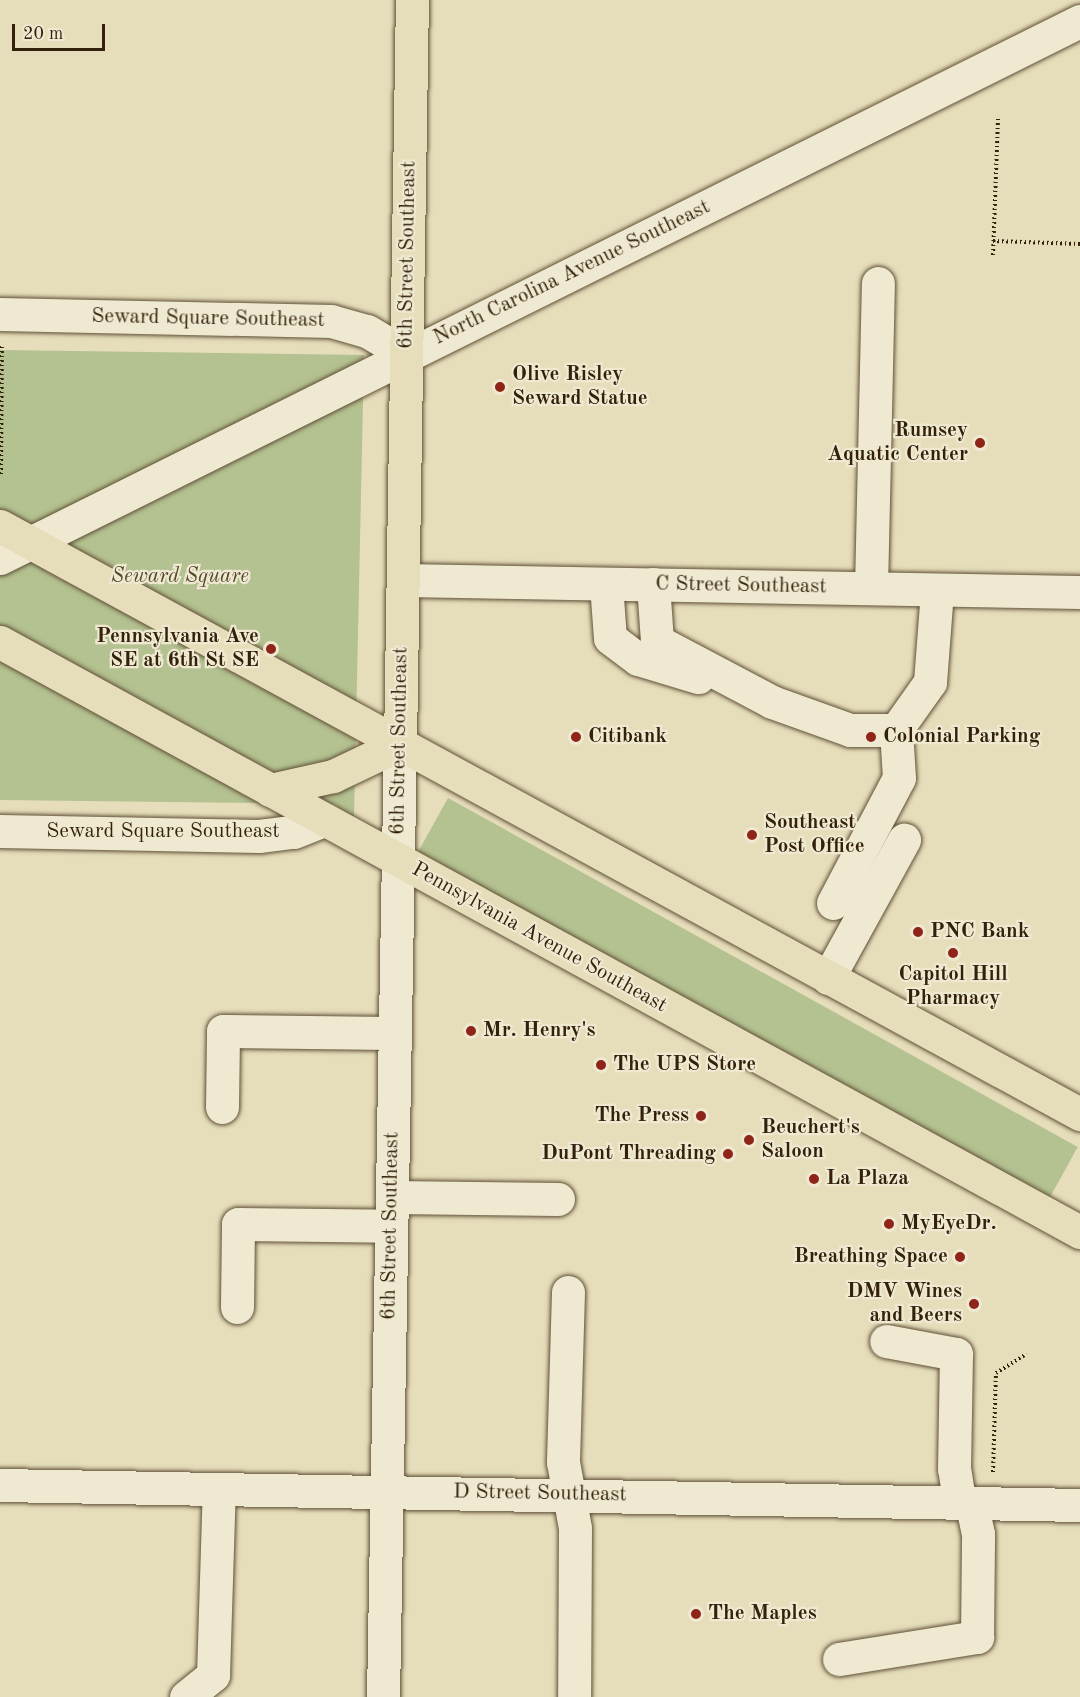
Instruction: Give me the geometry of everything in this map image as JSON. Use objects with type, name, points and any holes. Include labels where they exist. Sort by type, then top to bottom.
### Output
[{"type":"main road","name":"6th Street Southeast","points":[[400,744],[412,0]]},
{"type":"main road","points":[[0,526],[1080,1114]]},
{"type":"main road","name":"Pennsylvania Avenue Southeast","points":[[0,642],[1080,1232]]},
{"type":"main road","points":[[270,790],[342,773],[400,744]]},
{"type":"street","name":"North Carolina Avenue Southeast","points":[[0,558],[1080,21]]},
{"type":"street","points":[[871,588],[878,283]]},
{"type":"street","name":"Seward Square Southeast","points":[[1,329],[331,321],[368,332],[407,355]]},
{"type":"street","name":"C Street Southeast","points":[[403,580],[1080,592]]},
{"type":"street","points":[[606,584],[610,638],[638,659],[687,678],[721,675]]},
{"type":"street","points":[[653,584],[657,641],[772,702],[850,730],[896,730]]},
{"type":"street","points":[[833,903],[899,778],[896,730],[930,682],[937,590]]},
{"type":"street","name":"6th Street Southeast","points":[[382,1697],[400,744]]},
{"type":"street","name":"Seward Square Southeast","points":[[0,831],[259,836],[294,832],[323,820]]},
{"type":"street","points":[[828,978],[904,840]]},
{"type":"street","points":[[222,1107],[223,1031],[394,1033]]},
{"type":"street","points":[[237,1307],[238,1224],[558,1199]]},
{"type":"street","points":[[568,1292],[563,1462],[575,1528],[574,1697]]},
{"type":"street","points":[[839,1659],[976,1636],[978,1533],[967,1503],[958,1493],[954,1469],[956,1354],[886,1341]]},
{"type":"street","name":"D Street Southeast","points":[[0,1485],[1080,1505]]},
{"type":"street","points":[[186,1697],[213,1676],[219,1489]]},
{"type":"path","points":[[993,255],[998,118]]},
{"type":"path","points":[[993,241],[1080,244]]},
{"type":"path","points":[[0,474],[1,329]]},
{"type":"path","points":[[993,1444],[996,1373],[1027,1354]]},
{"type":"green space","name":"Seward Square","points":[[0,350],[364,355],[354,818],[334,804],[0,800]]},
{"type":"green space","points":[[448,798],[1078,1147],[1045,1206],[416,857]]},
{"type":"place","name":"Olive Risley Seward Statue","points":[[500,387]]},
{"type":"place","name":"Rumsey Aquatic Center","points":[[980,443]]},
{"type":"place","name":"Pennsylvania Ave SE at 6th St SE","points":[[271,649]]},
{"type":"place","name":"Citibank","points":[[576,737]]},
{"type":"place","name":"Colonial Parking","points":[[871,737]]},
{"type":"place","name":"Southeast Post Office","points":[[752,835]]},
{"type":"place","name":"PNC Bank","points":[[918,932]]},
{"type":"place","name":"Capitol Hill Pharmacy","points":[[953,953]]},
{"type":"place","name":"Mr. Henry's","points":[[471,1031]]},
{"type":"place","name":"The UPS Store","points":[[601,1065]]},
{"type":"place","name":"The Press","points":[[701,1116]]},
{"type":"place","name":"Beuchert's Saloon","points":[[749,1140]]},
{"type":"place","name":"DuPont Threading","points":[[728,1154]]},
{"type":"place","name":"La Plaza","points":[[814,1179]]},
{"type":"place","name":"MyEyeDr.","points":[[889,1224]]},
{"type":"place","name":"Breathing Space","points":[[960,1257]]},
{"type":"place","name":"DMV Wines and Beers","points":[[974,1304]]},
{"type":"place","name":"The Maples","points":[[696,1614]]}]
